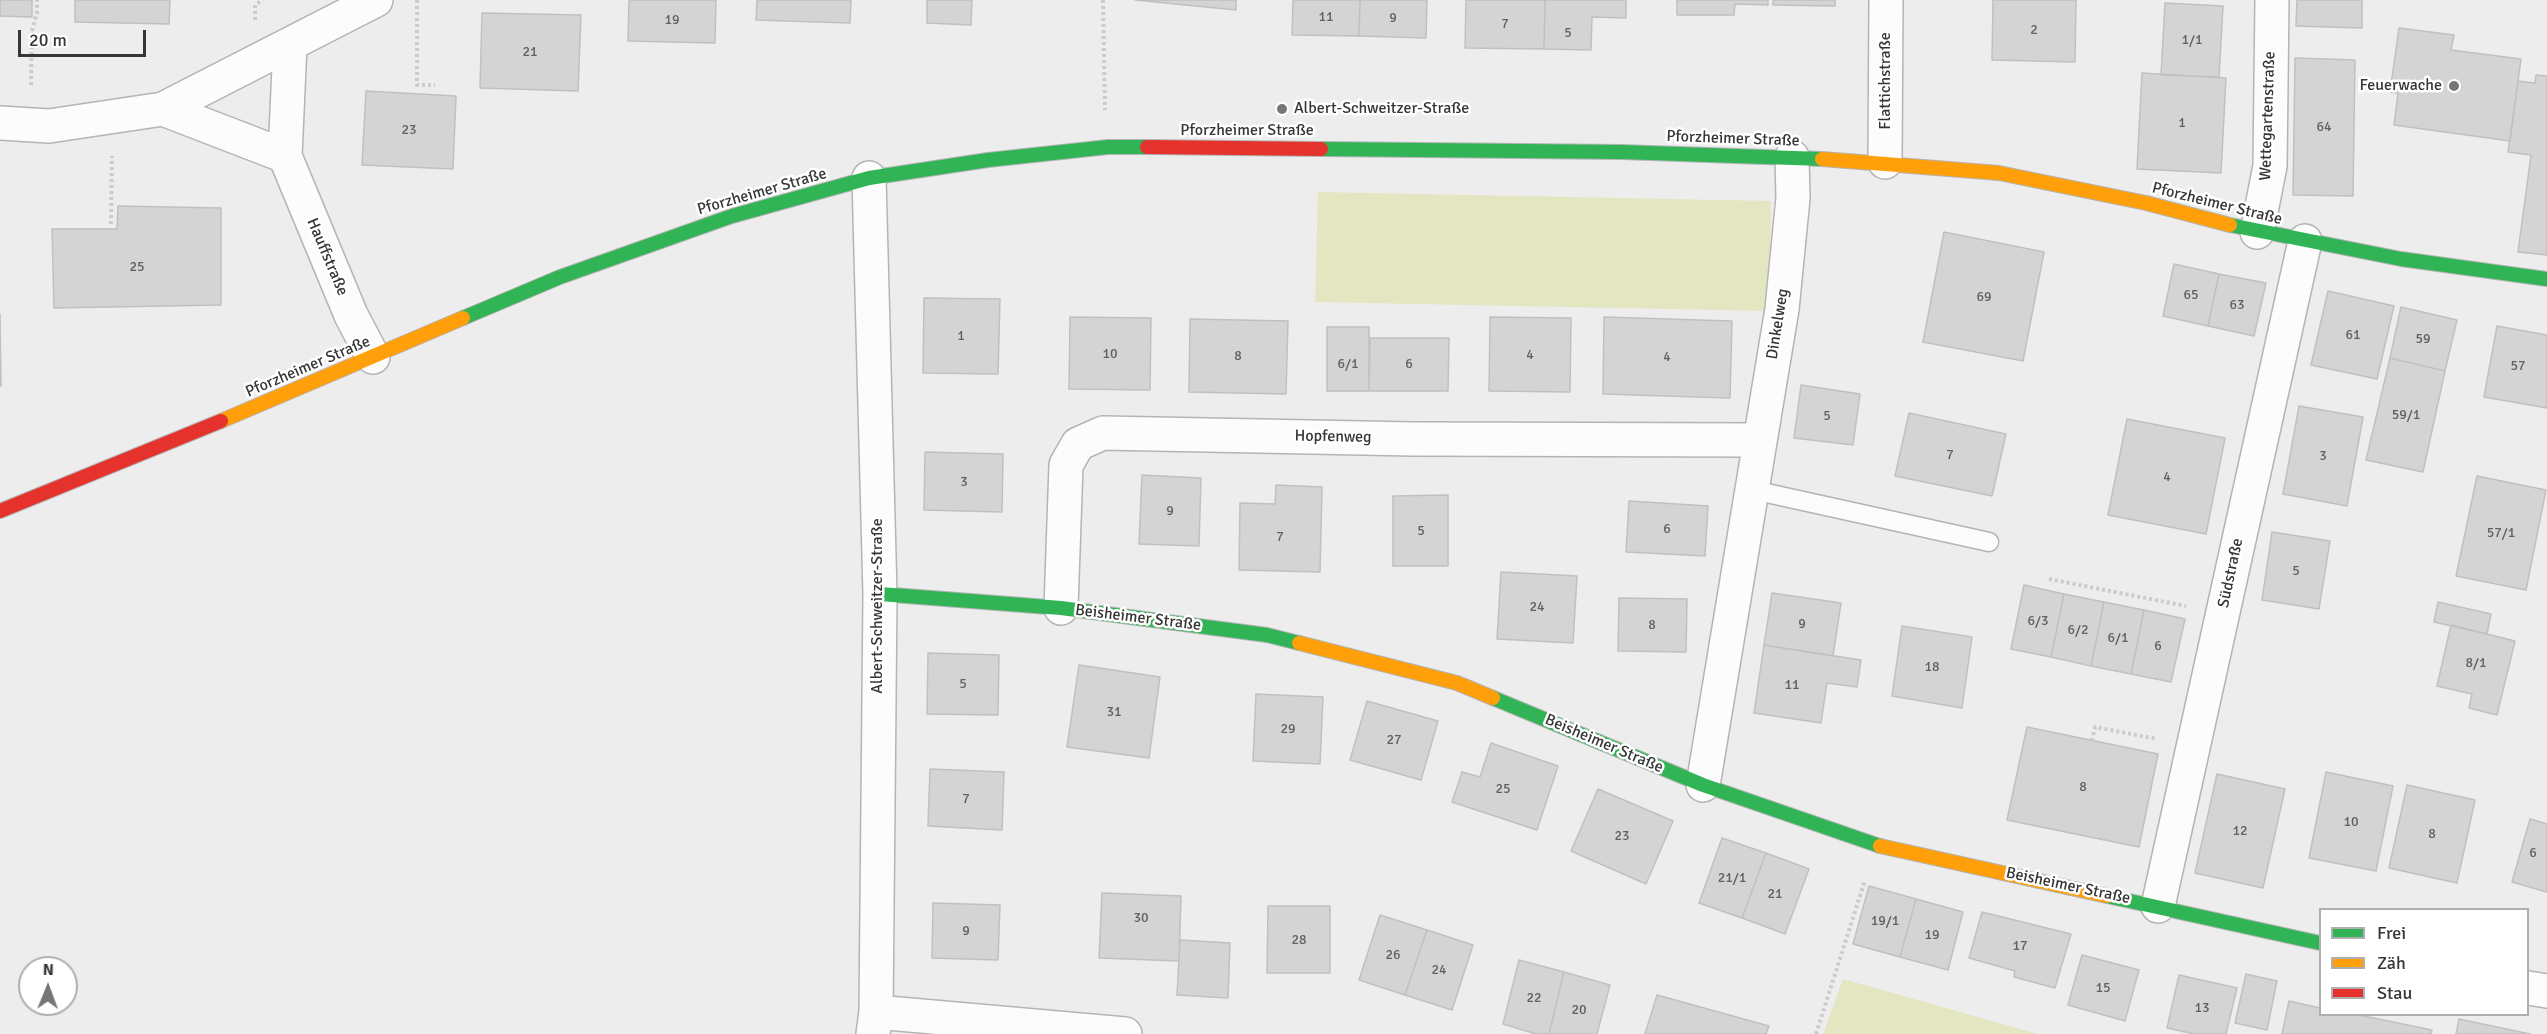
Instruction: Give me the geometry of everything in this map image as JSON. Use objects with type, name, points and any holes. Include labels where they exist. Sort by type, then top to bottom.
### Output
[{"type":"street","points":[[15,124],[49,126],[163,109],[376,0]]},
{"type":"street","name":"Flattichstraße","points":[[1885,162],[1886,0]]},
{"type":"street","name":"Wettegartenstraße","points":[[2257,232],[2270,166],[2272,0]]},
{"type":"street","name":"Hauffstraße","points":[[290,45],[285,156],[351,315],[373,357]]},
{"type":"street","points":[[163,109],[285,156]]},
{"type":"street","name":"Pforzheimer Straße","points":[[0,511],[143,454],[571,273],[732,216],[869,178],[988,160],[1108,147],[1622,152],[1885,162],[1999,173],[2146,203],[2257,232],[2401,259],[2547,279]]},
{"type":"street","name":"Dinkelweg","points":[[1703,785],[1753,490],[1758,440],[1782,309],[1793,198],[1792,157]]},
{"type":"street","name":"Albert-Schweitzer-Straße","points":[[869,178],[880,594],[875,1023]]},
{"type":"street","name":"Südstraße","points":[[2158,906],[2305,241]]},
{"type":"street","name":"Hopfenweg","points":[[1061,608],[1066,465],[1078,444],[1102,433],[1414,439],[1758,440]]},
{"type":"street","name":"Beisheimer Straße","points":[[880,594],[1061,608],[1267,634],[1457,683],[1703,785],[1876,846],[2319,943]]},
{"type":"street","points":[[2529,988],[2547,991]]},
{"type":"street","points":[[875,1023],[1125,1034]]},
{"type":"lane","points":[[1753,490],[1989,542]]},
{"type":"path","points":[[15,124],[38,0]]},
{"type":"path","points":[[255,5],[263,0]]},
{"type":"path","points":[[417,0],[417,85],[435,85]]},
{"type":"path","points":[[1103,0],[1108,147]]},
{"type":"path","points":[[111,224],[113,117]]},
{"type":"path","points":[[2049,579],[2222,613]]},
{"type":"path","points":[[2092,741],[2095,727],[2193,746]]},
{"type":"path","points":[[1816,1034],[1876,846]]},
{"type":"green space","points":[[1318,192],[1771,201],[1769,311],[1315,302]]},
{"type":"green space","points":[[1843,979],[2038,1034],[1823,1034]]},
{"type":"building","points":[[0,0],[32,0],[32,17],[0,16]]},
{"type":"building","points":[[75,0],[170,0],[169,24],[75,22]]},
{"type":"building","points":[[629,0],[716,0],[715,43],[628,41]]},
{"type":"building","points":[[757,0],[851,0],[850,23],[756,20]]},
{"type":"building","points":[[927,0],[972,0],[971,25],[927,23]]},
{"type":"building","points":[[1135,0],[1236,0],[1236,10]]},
{"type":"building","points":[[1293,0],[1360,0],[1359,36],[1292,35]]},
{"type":"building","points":[[1360,0],[1427,0],[1426,38],[1359,36]]},
{"type":"building","points":[[1466,0],[1545,0],[1544,49],[1465,48]]},
{"type":"building","points":[[1545,0],[1626,0],[1626,18],[1592,17],[1591,50],[1544,49]]},
{"type":"building","points":[[1677,0],[1768,0],[1768,5],[1735,4],[1734,15],[1677,15]]},
{"type":"building","points":[[1773,0],[1835,0],[1835,6],[1773,5]]},
{"type":"building","points":[[1993,0],[2076,0],[2075,62],[1992,60]]},
{"type":"building","points":[[2297,0],[2362,0],[2362,28],[2296,26]]},
{"type":"building","points":[[2165,3],[2223,6],[2219,77],[2161,75]]},
{"type":"building","points":[[482,13],[581,15],[578,91],[480,88]]},
{"type":"building","name":"Feuerwache","points":[[2399,28],[2454,35],[2451,50],[2521,59],[2510,141],[2394,125],[2398,93],[2390,92]]},
{"type":"building","points":[[2295,58],[2355,60],[2353,196],[2293,195]]},
{"type":"building","points":[[2142,73],[2226,78],[2221,173],[2137,169]]},
{"type":"building","points":[[2536,75],[2547,76],[2547,255],[2518,252],[2531,155],[2508,152],[2518,81],[2535,83]]},
{"type":"building","points":[[366,91],[456,96],[453,169],[362,165]]},
{"type":"building","points":[[118,206],[221,208],[221,305],[54,308],[52,229],[117,229]]},
{"type":"building","points":[[1944,232],[2044,252],[2023,361],[1923,342]]},
{"type":"building","points":[[2174,264],[2219,274],[2208,326],[2163,316]]},
{"type":"building","points":[[2219,274],[2266,283],[2254,336],[2208,326]]},
{"type":"building","points":[[2328,291],[2394,306],[2377,379],[2311,365]]},
{"type":"building","points":[[924,298],[1000,299],[998,374],[923,373]]},
{"type":"building","points":[[2401,307],[2457,320],[2445,371],[2390,358]]},
{"type":"building","points":[[0,314],[1,386],[0,386]]},
{"type":"building","points":[[1070,317],[1151,318],[1150,390],[1069,389]]},
{"type":"building","points":[[1490,317],[1571,318],[1570,392],[1489,391]]},
{"type":"building","points":[[1604,317],[1732,321],[1730,398],[1603,394]]},
{"type":"building","points":[[1190,319],[1288,321],[1286,394],[1189,392]]},
{"type":"building","points":[[2497,326],[2547,335],[2547,408],[2484,397]]},
{"type":"building","points":[[1327,327],[1369,327],[1369,391],[1327,391]]},
{"type":"building","points":[[1370,338],[1449,338],[1448,391],[1369,391]]},
{"type":"building","points":[[2390,358],[2445,371],[2423,472],[2366,460]]},
{"type":"building","points":[[1801,385],[1860,394],[1853,445],[1794,438]]},
{"type":"building","points":[[2299,406],[2363,417],[2347,506],[2283,494]]},
{"type":"building","points":[[1909,413],[2006,434],[1992,496],[1895,476]]},
{"type":"building","points":[[2127,419],[2225,438],[2206,534],[2108,515]]},
{"type":"building","points":[[925,452],[1003,454],[1002,512],[924,510]]},
{"type":"building","points":[[1142,475],[1201,478],[1199,546],[1139,544]]},
{"type":"building","points":[[2477,476],[2546,490],[2526,590],[2456,576]]},
{"type":"building","points":[[1276,485],[1322,487],[1320,572],[1239,570],[1240,503],[1275,504]]},
{"type":"building","points":[[1448,495],[1448,566],[1393,566],[1393,496]]},
{"type":"building","points":[[1629,501],[1708,506],[1705,556],[1626,552]]},
{"type":"building","points":[[2272,532],[2330,541],[2319,609],[2262,600]]},
{"type":"building","points":[[1501,572],[1577,576],[1573,643],[1497,639]]},
{"type":"building","points":[[2024,585],[2064,594],[2051,657],[2011,649]]},
{"type":"building","points":[[1772,593],[1841,603],[1833,656],[1764,645]]},
{"type":"building","points":[[2064,594],[2104,602],[2091,666],[2051,657]]},
{"type":"building","points":[[1619,598],[1687,599],[1686,652],[1618,651]]},
{"type":"building","points":[[2104,602],[2144,610],[2131,674],[2091,666]]},
{"type":"building","points":[[2438,602],[2491,614],[2487,634],[2434,622]]},
{"type":"building","points":[[2144,610],[2185,619],[2171,682],[2131,674]]},
{"type":"building","points":[[2451,625],[2515,641],[2497,715],[2469,708],[2472,694],[2437,686]]},
{"type":"building","points":[[1902,626],[1972,637],[1962,708],[1892,696]]},
{"type":"building","points":[[1764,645],[1861,660],[1857,687],[1827,683],[1821,723],[1754,713]]},
{"type":"building","points":[[928,653],[999,655],[998,715],[927,714]]},
{"type":"building","points":[[1079,665],[1160,677],[1149,758],[1067,747]]},
{"type":"building","points":[[1256,694],[1323,697],[1320,764],[1253,761]]},
{"type":"building","points":[[1367,701],[1438,721],[1421,780],[1350,760]]},
{"type":"building","points":[[2027,727],[2158,754],[2139,847],[2007,820]]},
{"type":"building","points":[[1491,743],[1558,766],[1537,830],[1452,802],[1462,772],[1480,777]]},
{"type":"building","points":[[930,769],[1004,772],[1002,830],[928,826]]},
{"type":"building","points":[[2326,772],[2393,786],[2376,871],[2309,858]]},
{"type":"building","points":[[2217,774],[2285,789],[2263,888],[2195,873]]},
{"type":"building","points":[[2407,785],[2475,800],[2457,883],[2389,868]]},
{"type":"building","points":[[1598,789],[1673,821],[1646,884],[1571,851]]},
{"type":"building","points":[[2530,819],[2547,824],[2547,892],[2512,882]]},
{"type":"building","points":[[1722,838],[1766,853],[1742,918],[1699,903]]},
{"type":"building","points":[[1766,853],[1809,869],[1785,934],[1742,918]]},
{"type":"building","points":[[1869,886],[1916,899],[1900,957],[1853,944]]},
{"type":"building","points":[[1102,893],[1181,896],[1179,961],[1099,958]]},
{"type":"building","points":[[1916,899],[1963,912],[1948,970],[1900,957]]},
{"type":"building","points":[[933,903],[1000,905],[998,960],[932,958]]},
{"type":"building","points":[[1268,906],[1330,906],[1330,973],[1267,973]]},
{"type":"building","points":[[1982,912],[2071,934],[2055,988],[2014,977],[2015,971],[1969,958]]},
{"type":"building","points":[[1380,915],[1427,930],[1405,995],[1359,980]]},
{"type":"building","points":[[1427,930],[1473,945],[1452,1010],[1405,995]]},
{"type":"building","points":[[1180,940],[1230,943],[1228,998],[1177,995]]},
{"type":"building","points":[[2082,955],[2139,970],[2125,1021],[2068,1005]]},
{"type":"building","points":[[1519,960],[1564,972],[1549,1034],[1536,1034],[1503,1024]]},
{"type":"building","points":[[1564,972],[1610,985],[1597,1034],[1549,1034]]},
{"type":"building","points":[[2246,974],[2277,981],[2267,1030],[2235,1023]]},
{"type":"building","points":[[2179,975],[2237,988],[2226,1034],[2194,1034],[2167,1028]]},
{"type":"building","points":[[1657,995],[1769,1026],[1766,1034],[1645,1034]]},
{"type":"building","points":[[2289,1001],[2319,1008],[2319,1016],[2364,1016],[2432,1030],[2431,1034],[2282,1034]]},
{"type":"building","points":[[2459,1019],[2530,1034],[2456,1034]]},
{"type":"traffic: fast","points":[[463,318],[560,277],[732,216],[869,178],[988,160],[1108,147],[1147,147]]},
{"type":"traffic: fast","points":[[1321,149],[1622,152],[1822,159]]},
{"type":"traffic: fast","points":[[2230,225],[2401,259],[2547,279]]},
{"type":"traffic: fast","points":[[880,594],[1061,608],[1267,635],[1299,643]]},
{"type":"traffic: fast","points":[[1493,698],[1703,785],[1880,846]]},
{"type":"traffic: fast","points":[[2107,896],[2319,943]]},
{"type":"traffic: slow","points":[[1822,159],[1999,173],[2146,203],[2230,225]]},
{"type":"traffic: slow","points":[[221,421],[463,318]]},
{"type":"traffic: slow","points":[[1299,643],[1457,683],[1493,698]]},
{"type":"traffic: slow","points":[[1880,846],[2107,896]]},
{"type":"traffic: jam","points":[[1147,147],[1321,149]]},
{"type":"traffic: jam","points":[[0,511],[221,421]]},
{"type":"place","name":"Feuerwache","points":[[2454,86]]},
{"type":"place","name":"Albert-Schweitzer-Straße","points":[[1282,109]]}]
